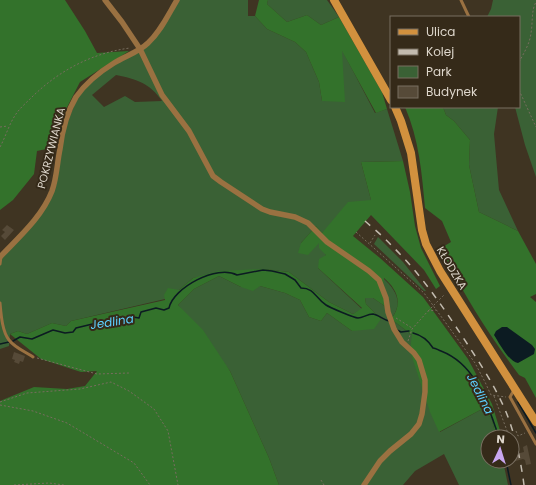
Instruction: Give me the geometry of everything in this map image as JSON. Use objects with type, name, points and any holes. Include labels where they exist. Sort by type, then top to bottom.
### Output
[{"type":"main road","points":[[334,0],[390,98]]},
{"type":"main road","name":"KŁODZKA","points":[[395,108],[411,152],[422,230],[426,244],[440,271],[536,422]]},
{"type":"street","points":[[105,0],[140,49],[162,95],[189,131],[214,176],[262,209],[295,217],[308,223],[327,242],[370,271],[380,280],[394,329],[406,347],[414,353],[419,360],[425,380],[425,392],[419,424],[411,434],[380,461],[364,485]]},
{"type":"street","name":"POKRZYWIANKA","points":[[1,257],[35,219],[52,190],[58,170],[64,127],[76,97],[84,87],[101,72],[148,43],[156,34],[177,0]]},
{"type":"lane","points":[[461,0],[469,16]]},
{"type":"lane","points":[[0,264],[1,257]]},
{"type":"lane","points":[[0,303],[5,330],[9,340],[33,357]]},
{"type":"lane","points":[[515,388],[510,397],[536,444]]},
{"type":"path","points":[[520,60],[531,33],[532,17],[536,2]]},
{"type":"path","points":[[0,147],[17,112],[56,76],[74,66],[110,52],[134,48],[140,49]]},
{"type":"path","points":[[520,92],[536,127]]},
{"type":"path","points":[[0,127],[9,126]]},
{"type":"path","points":[[356,232],[424,293],[475,363],[486,382],[491,395],[494,396],[507,429]]},
{"type":"path","points":[[370,244],[375,235]]},
{"type":"path","points":[[406,347],[412,329],[444,295]]},
{"type":"path","points":[[428,311],[437,310]]},
{"type":"path","points":[[388,312],[412,329]]},
{"type":"path","points":[[33,357],[97,374],[129,373]]},
{"type":"path","points":[[0,402],[27,393],[80,389],[111,382],[129,391],[154,409],[168,431],[178,485]]},
{"type":"path","points":[[494,396],[510,397]]},
{"type":"path","points":[[0,405],[33,411],[67,423],[134,463],[150,485]]},
{"type":"path","points":[[321,480],[324,485]]},
{"type":"path","points":[[14,485],[49,483],[64,485]]},
{"type":"green space","points":[[0,0],[65,0],[97,53],[129,51],[80,82],[61,119],[58,134],[51,148],[37,151],[34,174],[13,200],[0,210]]},
{"type":"green space","points":[[178,0],[248,0],[248,16],[255,16],[267,29],[295,42],[306,52],[319,82],[322,101],[342,50],[375,113],[387,109],[403,161],[361,162],[371,200],[322,233],[316,226],[301,243],[319,242],[326,255],[318,268],[362,309],[353,314],[329,302],[289,272],[264,269],[193,278],[165,299],[71,321],[66,326],[52,323],[27,334],[18,331],[10,334],[9,346],[0,349],[0,259],[36,220],[53,191],[65,128],[77,99],[85,87],[102,73],[149,44]],"holes":[[[116,75],[136,80],[147,86],[153,90],[162,101],[135,102],[125,96],[104,107],[92,95]]]},
{"type":"green space","points":[[259,0],[268,0],[267,4],[287,22],[307,15],[321,25],[339,17],[382,92],[387,109],[376,113],[342,51],[345,102],[322,101],[319,82],[306,52],[295,42],[267,29],[255,16]]},
{"type":"green space","points":[[268,0],[327,0],[339,17],[321,25],[307,15],[287,22],[267,4]]},
{"type":"green space","points":[[493,0],[536,0],[536,177],[525,145],[515,108],[520,108],[520,16],[488,16]]},
{"type":"green space","points":[[405,108],[443,108],[446,115],[454,121],[470,140],[469,165],[479,212],[518,231],[536,264],[536,294],[530,297],[536,302],[536,398],[525,378],[519,375],[497,345],[458,281],[441,248],[451,242],[442,221],[425,208],[417,144]]},
{"type":"green space","points":[[443,108],[498,108],[494,134],[499,190],[518,231],[479,212],[469,165],[470,140],[454,121],[446,115]]},
{"type":"green space","points":[[403,161],[410,192],[415,226],[421,248],[440,286],[436,289],[424,270],[371,215],[353,236],[423,297],[468,359],[492,404],[500,429],[494,429],[492,420],[484,408],[439,432],[430,412],[410,351],[412,335],[391,319],[396,312],[398,300],[392,287],[384,278],[383,287],[386,307],[373,298],[365,298],[366,304],[381,319],[374,329],[352,331],[327,313],[321,321],[309,317],[300,300],[285,293],[260,286],[253,291],[219,276],[194,289],[178,305],[203,330],[230,371],[269,458],[279,485],[0,485],[0,401],[34,387],[67,389],[85,386],[97,371],[81,372],[41,359],[10,334],[18,331],[27,334],[52,323],[66,326],[71,321],[165,300],[164,295],[168,288],[179,290],[193,278],[219,271],[264,269],[289,272],[329,302],[353,314],[362,308],[318,268],[319,259],[326,255],[319,248],[319,243],[308,255],[298,253],[301,243],[316,226],[322,233],[348,202],[371,200],[361,162]]},
{"type":"green space","points":[[378,237],[403,262],[426,291],[424,291],[374,244]]},
{"type":"green space","points":[[219,276],[241,287],[260,286],[285,293],[300,300],[309,317],[321,321],[327,313],[352,331],[381,319],[366,304],[365,298],[373,298],[386,307],[383,278],[392,287],[398,302],[395,313],[391,319],[412,335],[440,432],[484,408],[492,420],[494,429],[480,429],[480,469],[505,469],[508,485],[459,485],[444,454],[415,471],[403,485],[279,485],[269,458],[230,371],[178,305],[194,289]]},
{"type":"shaded area","points":[[502,327],[507,327],[532,345],[535,349],[534,354],[518,363],[511,359],[504,352],[494,335],[496,331]]},
{"type":"building","points":[[7,225],[14,230],[5,240],[1,236],[5,232],[2,230]]},
{"type":"building","points":[[14,352],[25,356],[23,362],[20,361],[19,364],[14,362],[15,360],[12,359]]},
{"type":"building","points":[[527,445],[531,464],[526,465],[525,460],[520,460],[520,453],[524,452],[523,447]]},
{"type":"waterway","name":"Jedlina","points":[[13,341],[20,337],[32,339],[53,330],[65,333],[73,332],[76,328],[109,320],[133,317],[139,318],[141,312],[156,308],[164,310],[169,308],[172,300],[178,293],[187,286],[208,275],[228,272],[237,275],[263,270],[285,274],[295,280],[301,288],[306,288],[312,292],[326,305],[347,314],[358,318],[373,314],[389,321]]},
{"type":"waterway","name":"Jedlina","points":[[397,330],[401,332],[409,331]]},
{"type":"waterway","name":"Jedlina","points":[[413,333],[424,338],[433,348],[453,357],[464,366],[479,387],[496,429]]},
{"type":"waterway","name":"Jedlina","points":[[0,344],[9,342]]},
{"type":"waterway","points":[[518,402],[536,433]]},
{"type":"waterway","name":"Jedlina","points":[[508,469],[511,485]]},
{"type":"railway","points":[[365,221],[403,257],[433,293],[485,371],[500,398],[508,417],[518,451],[524,485]]}]
